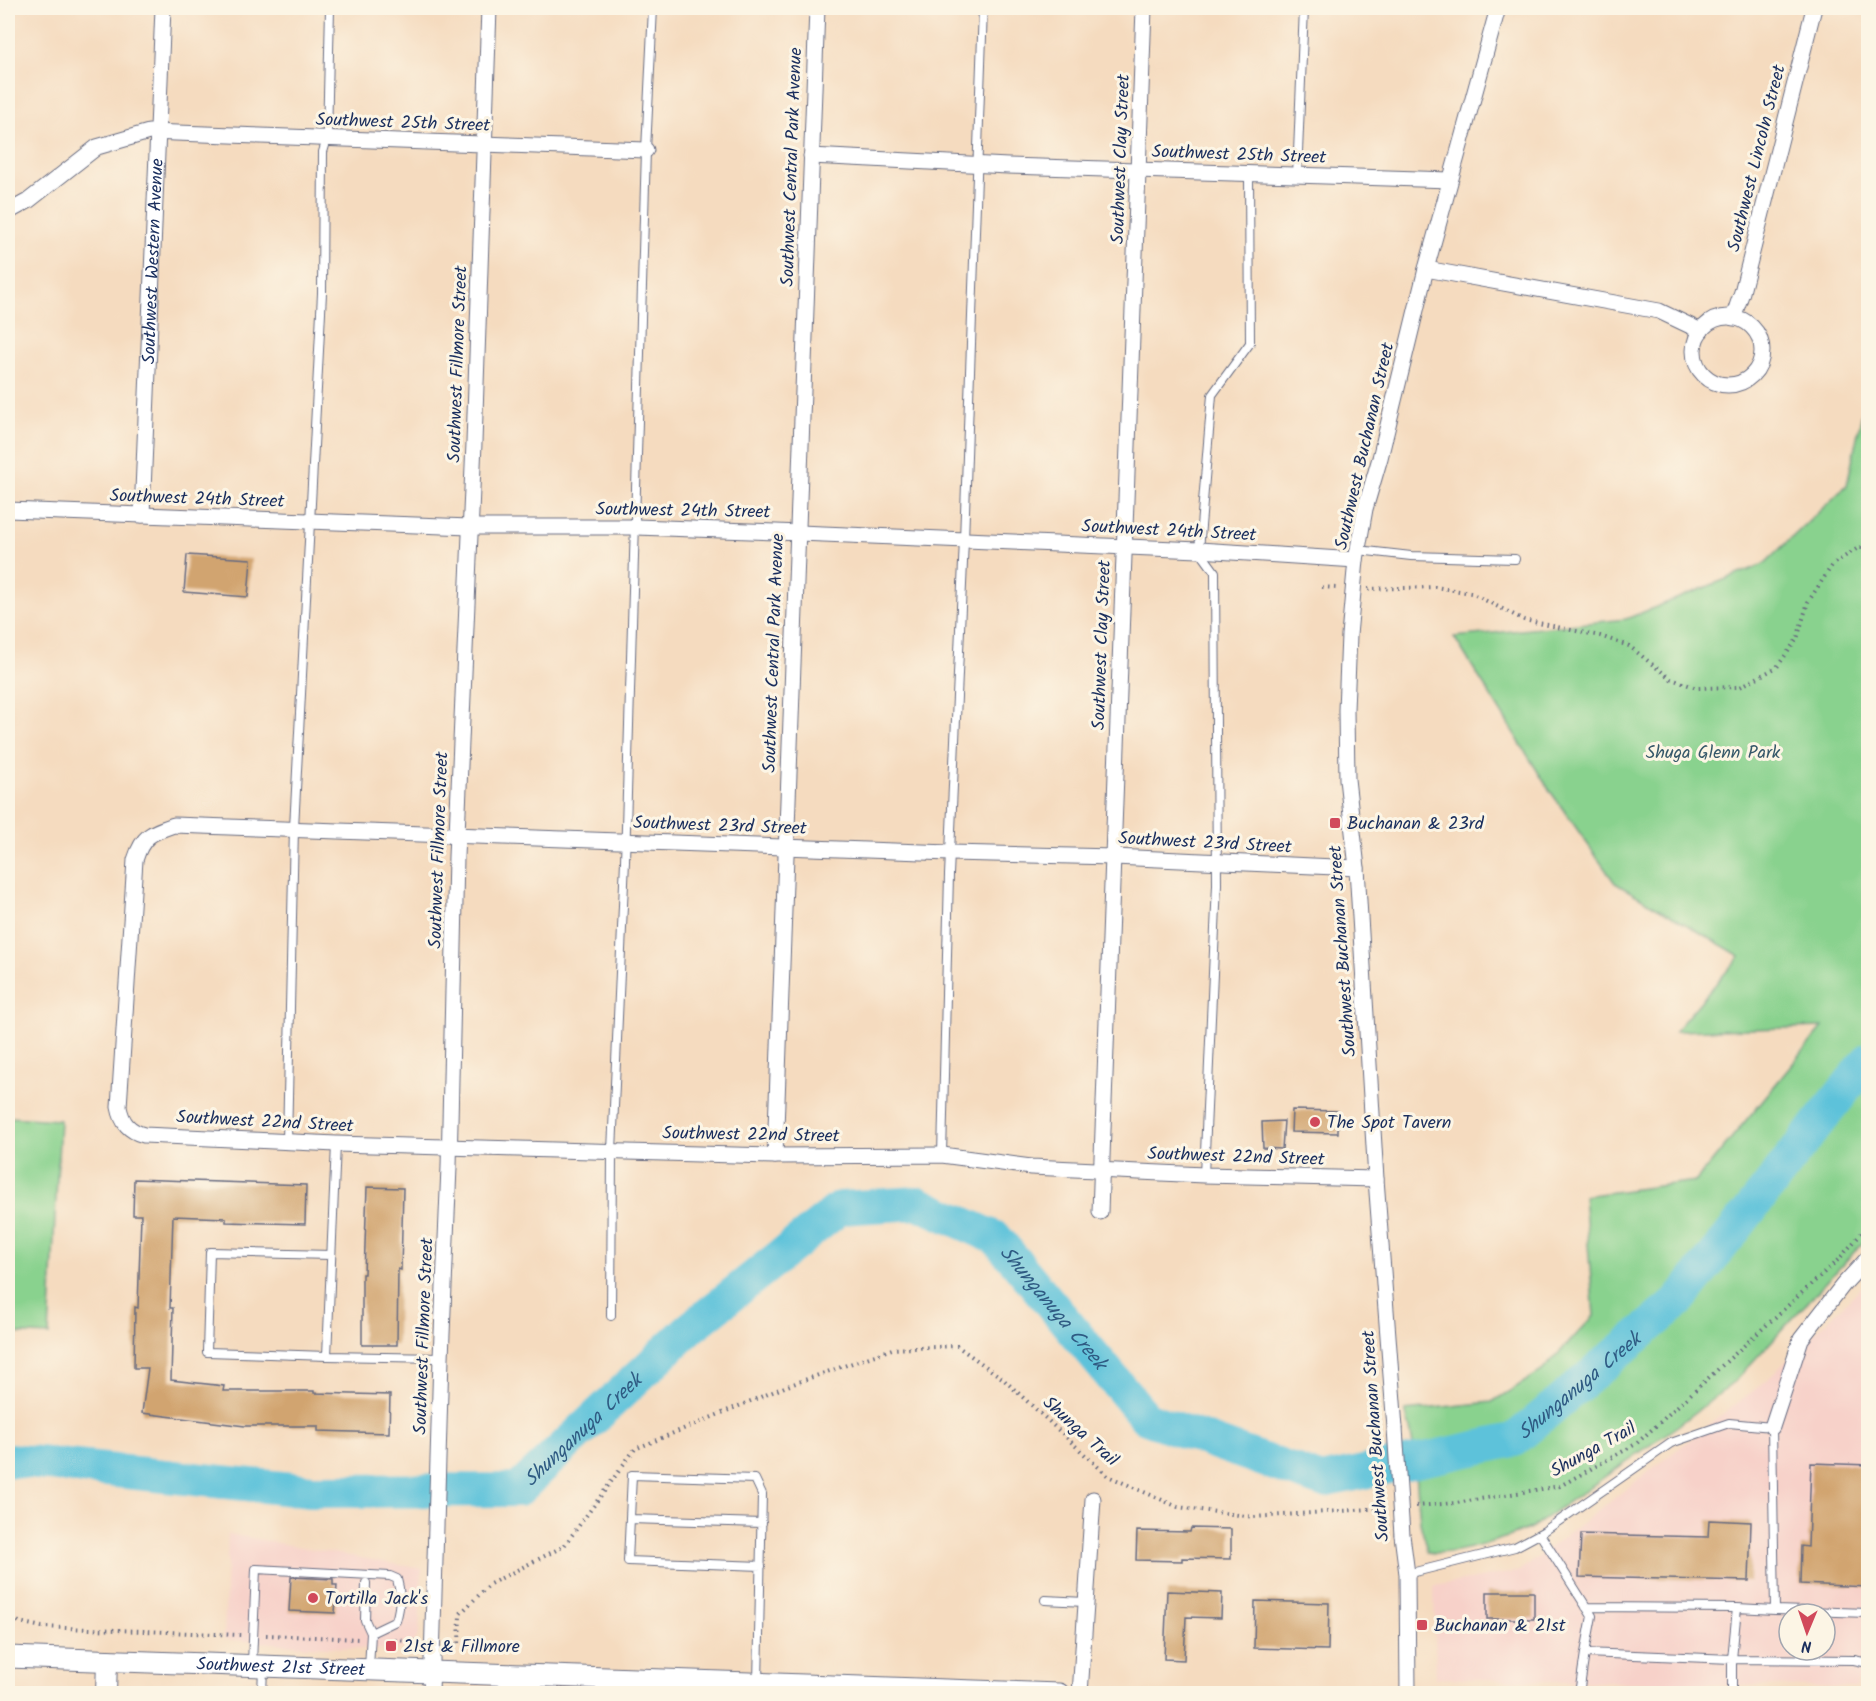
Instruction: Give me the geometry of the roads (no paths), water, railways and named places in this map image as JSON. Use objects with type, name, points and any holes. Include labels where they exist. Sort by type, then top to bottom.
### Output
[{"type":"main road","name":"Southwest 21st Street","points":[[8,1657],[432,1672],[595,1682],[758,1688],[1059,1694]]},
{"type":"street","name":"Southwest Western Avenue","points":[[142,515],[163,8]]},
{"type":"street","name":"Southwest Fillmore Street","points":[[431,1694],[457,836],[489,8]]},
{"type":"street","name":"Southwest Central Park Avenue","points":[[775,1156],[817,8]]},
{"type":"street","name":"Southwest Clay Street","points":[[1100,1212],[1144,8]]},
{"type":"street","name":"Southwest Buchanan Street","points":[[1408,1694],[1407,1574],[1402,1535],[1376,1179],[1357,868],[1347,779],[1346,710],[1349,635],[1357,555],[1365,509],[1380,458],[1426,269],[1498,8]]},
{"type":"street","name":"Southwest Lincoln Street","points":[[1733,318],[1742,292],[1814,8]]},
{"type":"street","name":"Southwest 25th Street","points":[[8,212],[28,201],[97,147],[138,134],[158,132],[646,150]]},
{"type":"street","name":"Southwest 25th Street","points":[[811,156],[978,165],[1450,180]]},
{"type":"street","points":[[1426,269],[1659,311],[1701,331]]},
{"type":"street","points":[[1733,318],[1750,325],[1761,342],[1762,351],[1760,362],[1753,374],[1744,381],[1732,385],[1715,382],[1700,371],[1694,357],[1695,341],[1701,331],[1712,321],[1733,318]]},
{"type":"street","name":"Southwest 24th Street","points":[[8,510],[470,527],[636,527],[1357,555]]},
{"type":"street","name":"Southwest 23rd Street","points":[[126,1126],[119,1107],[135,860],[140,846],[152,833],[174,825],[1114,857],[1357,868]]},
{"type":"street","name":"Southwest 22nd Street","points":[[126,1126],[134,1133],[144,1136],[336,1144],[775,1156],[942,1155],[1031,1167],[1103,1171],[1376,1179]]},
{"type":"street","points":[[1772,1427],[1802,1339],[1843,1285],[1869,1258]]},
{"type":"street","points":[[1080,1694],[1093,1499]]},
{"type":"street","points":[[106,1694],[107,1660]]},
{"type":"lane","points":[[287,1142],[294,828],[322,293],[323,152],[327,139],[330,8]]},
{"type":"lane","points":[[611,1316],[612,1151],[626,841],[646,150],[654,8]]},
{"type":"lane","points":[[942,1155],[950,853],[964,540],[982,8]]},
{"type":"lane","points":[[1297,176],[1304,8]]},
{"type":"lane","points":[[1204,1175],[1217,861],[1215,572],[1198,550],[1212,394],[1250,343],[1250,174]]},
{"type":"lane","points":[[1357,555],[1515,559]]},
{"type":"lane","points":[[327,1356],[336,1144]]},
{"type":"lane","points":[[331,1255],[210,1252],[207,1352],[441,1358]]},
{"type":"lane","points":[[1407,1574],[1515,1547],[1540,1534],[1671,1443],[1729,1423],[1772,1427],[1775,1610]]},
{"type":"lane","points":[[758,1688],[761,1566],[762,1524],[762,1494],[755,1479],[632,1475],[628,1561],[761,1566]]},
{"type":"lane","points":[[630,1519],[762,1524]]},
{"type":"lane","points":[[1540,1534],[1592,1616],[1580,1694]]},
{"type":"lane","points":[[262,1694],[258,1666],[256,1569],[390,1576],[398,1579],[399,1613],[396,1621],[371,1633]]},
{"type":"lane","points":[[366,1584],[365,1620],[371,1633],[369,1670]]},
{"type":"lane","points":[[1046,1600],[1085,1602]]},
{"type":"lane","points":[[1586,1607],[1737,1608],[1869,1613]]},
{"type":"lane","points":[[1732,1694],[1732,1659],[1737,1608]]},
{"type":"lane","points":[[1585,1653],[1732,1659],[1854,1660],[1869,1663]]},
{"type":"waterway","name":"Shunganuga Creek","points":[[8,1460],[312,1491],[518,1490],[688,1330],[840,1208],[918,1203],[996,1238],[1146,1418],[1322,1481],[1514,1440],[1677,1303],[1868,1060]]},
{"type":"place","name":"Buchanan & 23rd","points":[[1335,823]]},
{"type":"place","name":"The Spot Tavern","points":[[1315,1122]]},
{"type":"place","name":"Tortilla Jack's","points":[[313,1598]]},
{"type":"place","name":"Buchanan & 21st","points":[[1422,1625]]},
{"type":"place","name":"21st & Fillmore","points":[[391,1646]]},
{"type":"park label","name":"Shuga Glenn Park","points":[[1713,752]]}]
